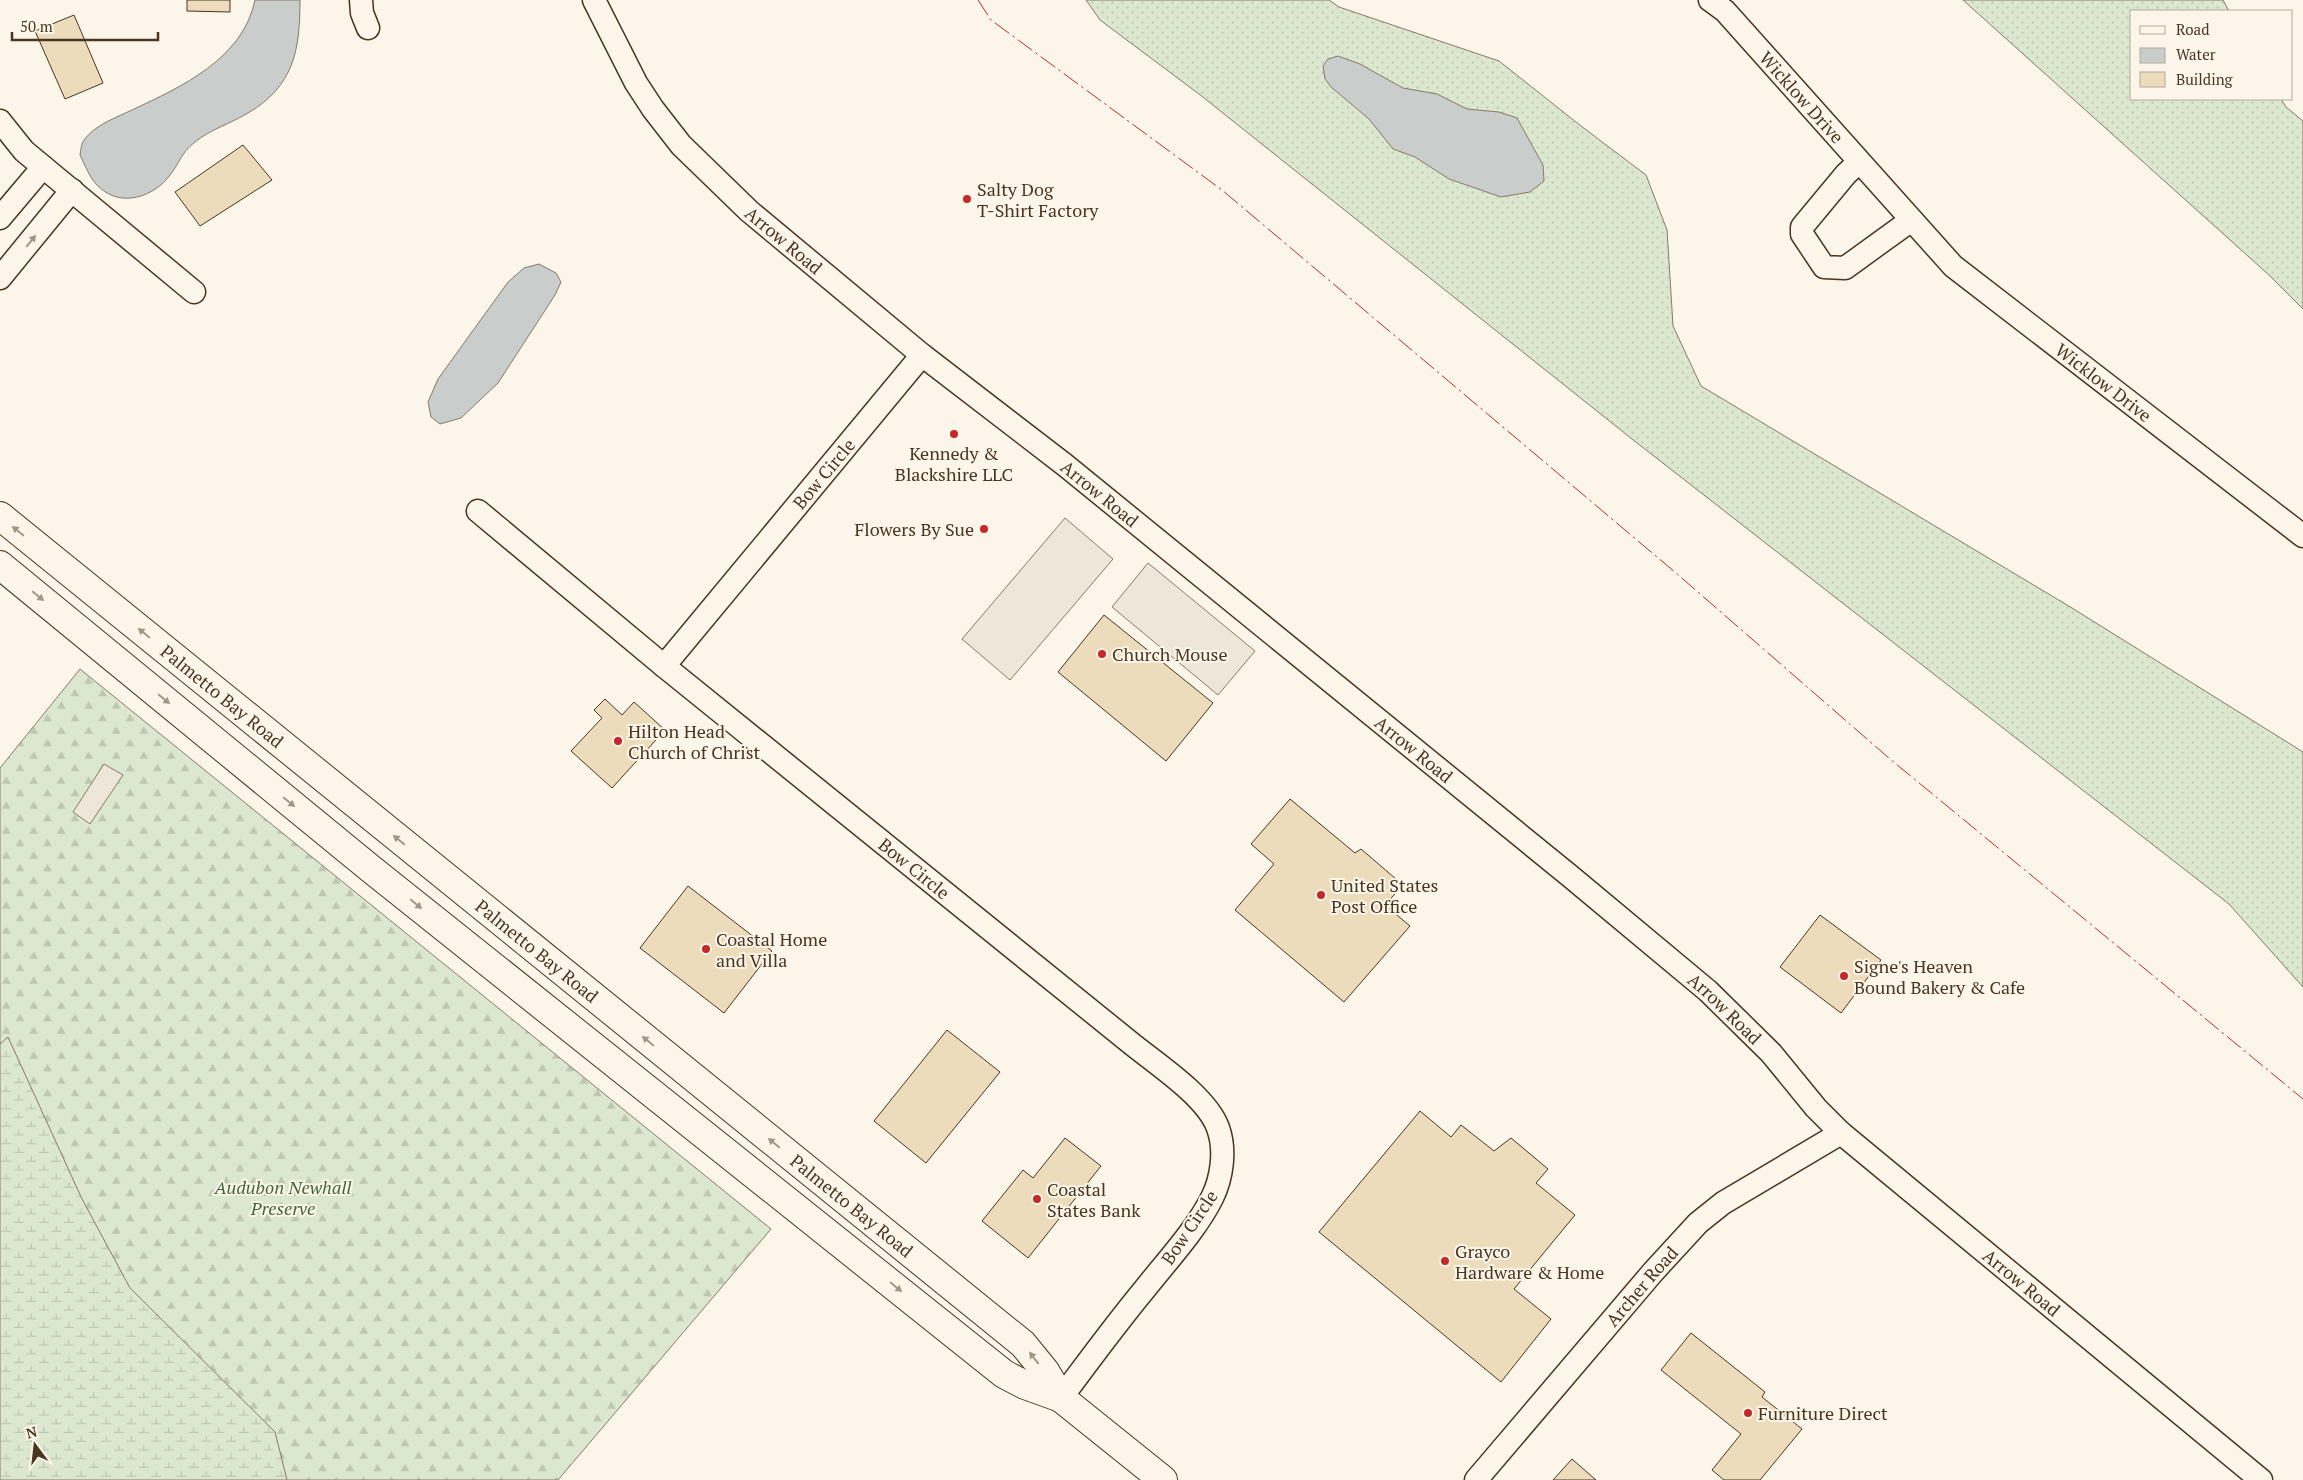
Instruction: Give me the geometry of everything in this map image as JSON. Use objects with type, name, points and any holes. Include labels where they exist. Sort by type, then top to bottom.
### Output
[{"type":"highway","name":"Palmetto Bay Road","points":[[0,516],[1023,1344],[1045,1371],[1061,1398]]},
{"type":"highway","name":"Palmetto Bay Road","points":[[0,565],[371,869],[1004,1374],[1025,1386],[1061,1398],[1163,1480]]},
{"type":"street","points":[[361,0],[362,13],[368,28]]},
{"type":"street","name":"Arrow Road","points":[[594,0],[636,83],[675,138],[749,212],[922,355],[1065,465],[1570,876],[1708,991],[1771,1052],[1816,1108],[1841,1133],[2261,1480]]},
{"type":"street","name":"Wicklow Drive","points":[[1710,0],[1725,11],[1910,221],[1953,266],[2303,536]]},
{"type":"street","points":[[0,121],[24,151],[194,292]]},
{"type":"street","points":[[1859,162],[1846,174],[1802,227],[1802,234],[1824,267],[1845,268],[1910,221]]},
{"type":"street","points":[[0,218],[43,167]]},
{"type":"street","points":[[0,278],[72,190]]},
{"type":"street","name":"Bow Circle","points":[[922,355],[664,666],[1134,1046],[1202,1103],[1212,1117],[1218,1129],[1222,1156],[1221,1172],[1212,1199],[1169,1260],[1061,1398]]},
{"type":"street","points":[[478,511],[664,666]]},
{"type":"street","name":"Archer Road","points":[[1476,1480],[1653,1272],[1698,1223],[1723,1203],[1841,1133]]},
{"type":"green space","points":[[1086,0],[1329,0],[1339,7],[1499,61],[1646,175],[1667,230],[1673,326],[1701,386],[2072,608],[2303,752],[2303,987],[2229,904],[1632,439],[1199,94],[1100,20]]},
{"type":"green space","points":[[1963,0],[2223,0],[2228,10],[2130,10],[2130,100],[2282,100],[2286,107],[2303,121],[2303,309],[2269,275]]},
{"type":"green space","name":"Audubon Newhall Preserve","points":[[80,669],[771,1229],[558,1480],[0,1480],[0,768]]},
{"type":"green space","points":[[8,1037],[82,1199],[130,1288],[275,1432],[287,1480],[0,1480],[0,1044]]},
{"type":"shaded area","points":[[1065,518],[1113,559],[1010,680],[962,639]]},
{"type":"shaded area","points":[[1148,563],[1255,651],[1218,695],[1112,607]]},
{"type":"shaded area","points":[[104,764],[123,775],[90,824],[73,812]]},
{"type":"water","points":[[255,0],[300,0],[296,51],[285,79],[276,91],[248,113],[195,142],[186,150],[174,170],[163,183],[146,194],[137,197],[117,197],[99,187],[90,176],[80,155],[84,140],[106,122],[189,81],[224,55],[238,39],[248,21]]},
{"type":"water","points":[[1338,56],[1360,64],[1403,88],[1437,94],[1467,109],[1499,112],[1517,118],[1543,165],[1544,181],[1530,192],[1501,197],[1449,179],[1415,157],[1393,149],[1369,119],[1331,87],[1325,79],[1323,66],[1328,59]]},
{"type":"water","points":[[539,264],[556,273],[561,282],[555,295],[498,383],[461,418],[440,424],[431,417],[428,402],[438,379],[508,282],[524,268]]},
{"type":"building","points":[[187,0],[230,0],[230,12],[187,11]]},
{"type":"building","points":[[74,15],[103,83],[65,99],[35,31]]},
{"type":"building","points":[[243,145],[272,180],[200,226],[175,192]]},
{"type":"building","points":[[1104,615],[1213,703],[1166,761],[1058,672]]},
{"type":"building","name":"Hilton Head Church of Christ","points":[[605,699],[622,715],[634,702],[665,730],[612,788],[571,751],[602,718],[594,710]]},
{"type":"building","name":"United States Post Office","points":[[1290,799],[1355,853],[1361,849],[1403,885],[1385,905],[1410,926],[1344,1002],[1235,910],[1274,864],[1251,844]]},
{"type":"building","name":"Coastal Home and Villa","points":[[688,886],[772,951],[724,1013],[640,948]]},
{"type":"building","points":[[1820,915],[1881,960],[1841,1013],[1780,967]]},
{"type":"building","points":[[947,1030],[1000,1072],[926,1163],[874,1121]]},
{"type":"building","name":"Grayco Hardware & Home","points":[[1420,1111],[1451,1137],[1461,1125],[1494,1151],[1511,1138],[1548,1169],[1536,1183],[1575,1215],[1514,1289],[1551,1319],[1501,1382],[1319,1232]]},
{"type":"building","name":"Coastal States Bank","points":[[1065,1138],[1101,1166],[1028,1258],[982,1221],[1023,1170],[1033,1178]]},
{"type":"building","name":"Furniture Direct","points":[[1691,1333],[1765,1392],[1762,1397],[1802,1429],[1760,1480],[1724,1480],[1712,1470],[1741,1434],[1661,1370]]},
{"type":"building","points":[[1572,1459],[1596,1480],[1553,1480]]},
{"type":"power","points":[[978,0],[991,20],[1222,190],[1676,573],[1890,759],[2303,1099]]},
{"type":"place","name":"Salty Dog T-Shirt Factory","points":[[967,199]]},
{"type":"place","name":"Kennedy & Blackshire LLC","points":[[954,434]]},
{"type":"place","name":"Flowers By Sue","points":[[984,529]]},
{"type":"place","name":"Church Mouse","points":[[1102,654]]},
{"type":"place","name":"Hilton Head Church of Christ","points":[[618,741]]},
{"type":"place","name":"United States Post Office","points":[[1321,895]]},
{"type":"place","name":"Coastal Home and Villa","points":[[706,949]]},
{"type":"place","name":"Signe's Heaven Bound Bakery & Cafe","points":[[1844,976]]},
{"type":"place","name":"Coastal States Bank","points":[[1037,1199]]},
{"type":"place","name":"Grayco Hardware & Home","points":[[1445,1261]]},
{"type":"place","name":"Furniture Direct","points":[[1748,1413]]}]
